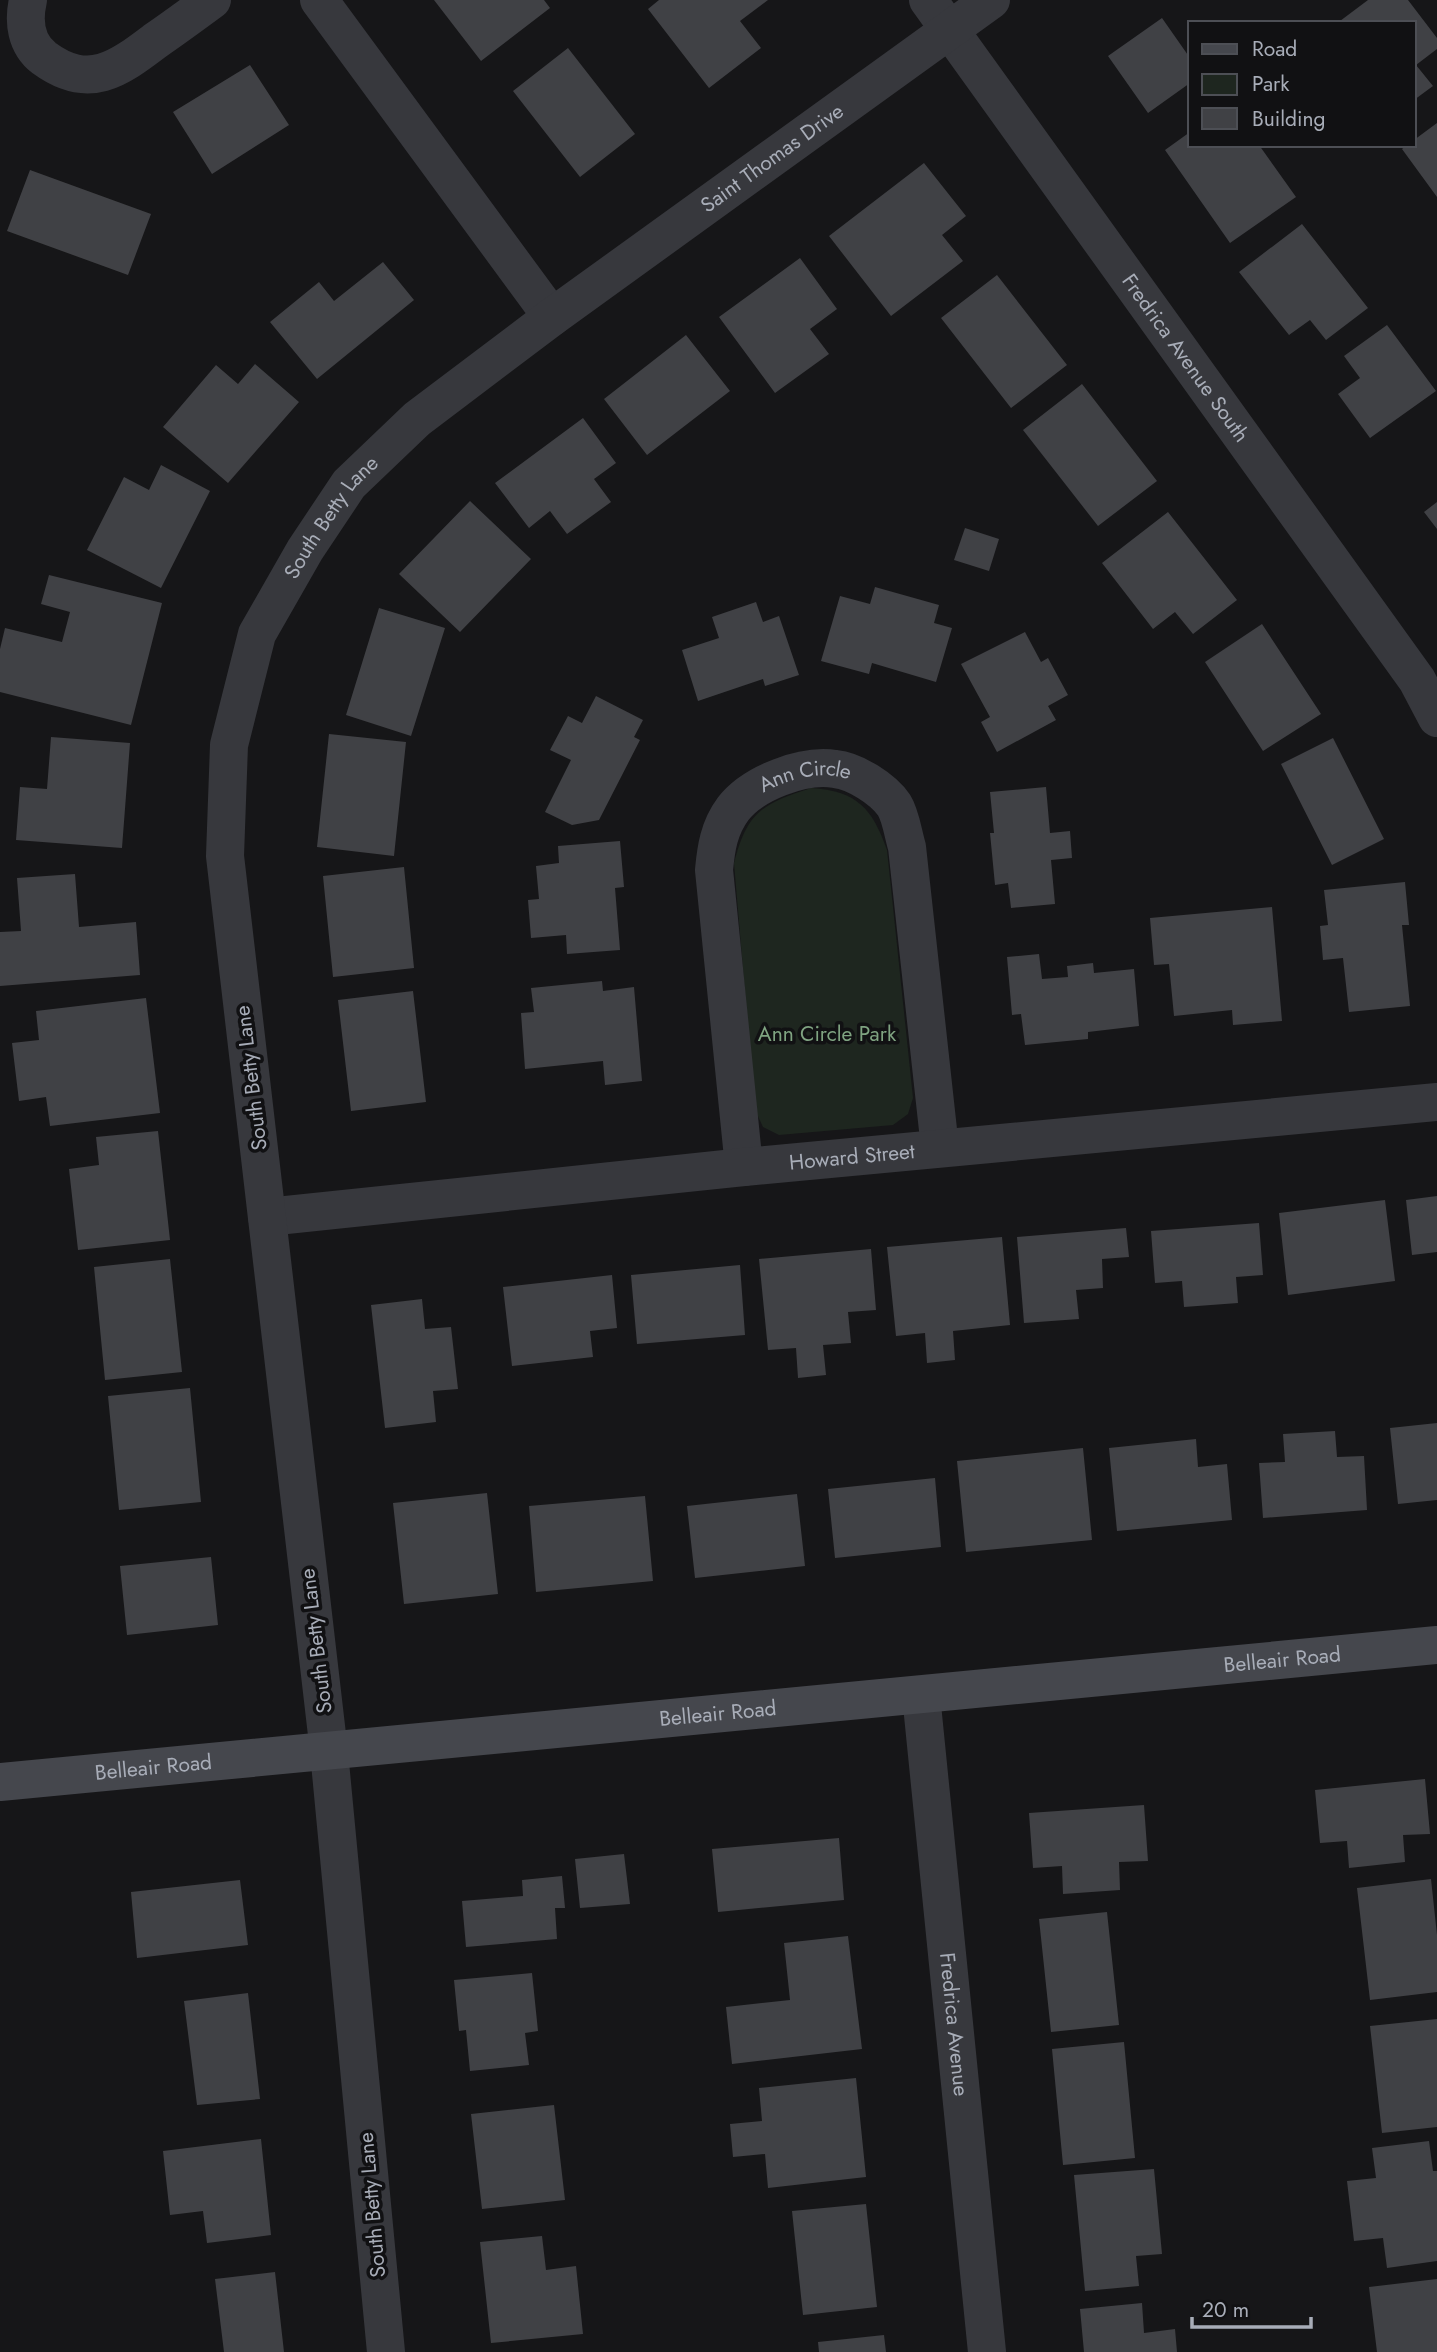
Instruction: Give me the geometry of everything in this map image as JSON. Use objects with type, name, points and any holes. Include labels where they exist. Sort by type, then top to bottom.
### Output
[{"type":"main road","name":"Belleair Road","points":[[0,1783],[1437,1645]]},
{"type":"street","points":[[28,0],[24,14],[27,35],[36,52],[54,65],[93,75],[118,68],[212,0]]},
{"type":"street","points":[[318,0],[552,317]]},
{"type":"street","name":"Saint Thomas Drive","points":[[552,317],[939,15],[991,0]]},
{"type":"street","name":"Fredrica Avenue South","points":[[939,15],[1417,680],[1437,718]]},
{"type":"street","name":"South Betty Lane","points":[[386,2352],[329,1752],[225,856],[229,745],[257,634],[305,550],[349,484],[417,419],[552,317]]},
{"type":"street","name":"Ann Circle","points":[[744,1167],[714,870],[717,840],[733,809],[754,789],[798,771],[835,769],[866,780],[894,806],[907,847],[940,1147]]},
{"type":"street","name":"Howard Street","points":[[267,1217],[940,1147],[1437,1102]]},
{"type":"street","name":"Fredrica Avenue","points":[[921,1695],[987,2352]]},
{"type":"green space","name":"Ann Circle Park","points":[[811,788],[840,793],[861,804],[875,823],[887,850],[913,1098],[908,1114],[893,1125],[779,1135],[763,1127],[755,1110],[734,863],[745,832],[759,812],[780,799]]},
{"type":"building","points":[[434,0],[544,0],[550,8],[481,61]]},
{"type":"building","points":[[659,0],[768,0],[740,21],[761,48],[709,88],[648,9]]},
{"type":"building","points":[[1368,0],[1408,0],[1437,38],[1437,49],[1416,65],[1416,21],[1340,21]]},
{"type":"building","points":[[1162,18],[1188,55],[1188,84],[1148,113],[1108,56]]},
{"type":"building","points":[[568,48],[635,134],[580,177],[513,91]]},
{"type":"building","points":[[250,65],[289,125],[212,174],[173,112]]},
{"type":"building","points":[[1416,65],[1433,86],[1416,99]]},
{"type":"building","points":[[1437,123],[1437,197],[1402,149],[1416,147],[1416,139]]},
{"type":"building","points":[[1188,133],[1188,147],[1260,147],[1296,197],[1230,243],[1165,150]]},
{"type":"building","points":[[924,163],[966,216],[942,235],[963,261],[891,316],[829,236]]},
{"type":"building","points":[[30,170],[151,214],[128,275],[7,231]]},
{"type":"building","points":[[1302,224],[1368,308],[1326,340],[1310,320],[1289,335],[1239,272]]},
{"type":"building","points":[[800,258],[837,309],[810,329],[829,354],[775,393],[719,317]]},
{"type":"building","points":[[383,262],[414,300],[317,379],[270,322],[319,282],[334,301]]},
{"type":"building","points":[[997,275],[1067,365],[1011,408],[941,318]]},
{"type":"building","points":[[1387,325],[1436,391],[1370,438],[1338,394],[1360,378],[1344,356]]},
{"type":"building","points":[[686,335],[730,391],[647,455],[604,399]]},
{"type":"building","points":[[255,364],[299,402],[228,483],[163,427],[216,365],[238,384]]},
{"type":"building","points":[[1082,384],[1157,481],[1098,526],[1023,430]]},
{"type":"building","points":[[583,418],[616,463],[594,479],[611,502],[567,534],[550,511],[529,528],[495,483]]},
{"type":"building","points":[[161,465],[210,491],[161,588],[87,550],[124,477],[149,490]]},
{"type":"building","points":[[470,501],[531,559],[460,632],[399,574]]},
{"type":"building","points":[[1437,502],[1437,529],[1424,512]]},
{"type":"building","points":[[1168,512],[1237,600],[1193,634],[1175,612],[1153,629],[1102,563]]},
{"type":"building","points":[[965,528],[999,539],[989,571],[954,560]]},
{"type":"building","points":[[49,575],[162,603],[131,725],[0,692],[0,649],[5,628],[62,642],[70,612],[41,604]]},
{"type":"building","points":[[875,587],[939,605],[934,623],[952,628],[936,682],[872,663],[869,674],[821,661],[840,596],[870,604]]},
{"type":"building","points":[[756,602],[763,622],[779,616],[799,675],[765,686],[763,679],[698,701],[682,650],[719,638],[712,617]]},
{"type":"building","points":[[379,608],[445,628],[411,736],[346,715]]},
{"type":"building","points":[[1262,624],[1321,714],[1263,751],[1205,662]]},
{"type":"building","points":[[1025,632],[1041,662],[1048,658],[1068,695],[1048,706],[1056,720],[997,752],[981,722],[990,717],[961,664]]},
{"type":"building","points":[[596,696],[643,720],[634,737],[640,740],[599,820],[572,825],[545,812],[571,760],[550,750],[568,716],[582,723]]},
{"type":"building","points":[[329,734],[406,742],[394,856],[317,847]]},
{"type":"building","points":[[51,737],[130,743],[122,848],[16,840],[20,787],[47,789]]},
{"type":"building","points":[[1333,738],[1384,839],[1332,865],[1281,764]]},
{"type":"building","points":[[1046,787],[1050,833],[1070,831],[1072,858],[1051,860],[1055,904],[1011,908],[1008,883],[995,885],[990,833],[994,833],[990,792]]},
{"type":"building","points":[[620,841],[624,887],[615,888],[620,950],[567,954],[566,935],[531,938],[528,900],[539,899],[536,866],[559,863],[558,846]]},
{"type":"building","points":[[404,867],[414,968],[333,977],[323,876]]},
{"type":"building","points":[[75,874],[79,927],[136,922],[140,975],[0,986],[0,932],[21,931],[17,878]]},
{"type":"building","points":[[1405,882],[1409,925],[1402,925],[1410,1006],[1349,1012],[1343,958],[1323,960],[1320,926],[1328,925],[1324,890]]},
{"type":"building","points":[[1272,907],[1282,1021],[1233,1025],[1232,1010],[1174,1016],[1169,964],[1154,965],[1150,918]]},
{"type":"building","points":[[1039,954],[1042,979],[1068,977],[1067,966],[1093,963],[1094,973],[1134,969],[1139,1026],[1088,1032],[1088,1039],[1025,1045],[1021,1014],[1012,1015],[1007,957]]},
{"type":"building","points":[[602,981],[603,991],[634,987],[642,1081],[605,1085],[603,1061],[525,1069],[521,1013],[534,1012],[531,988]]},
{"type":"building","points":[[413,991],[426,1102],[351,1111],[338,1000]]},
{"type":"building","points":[[146,998],[160,1113],[50,1126],[46,1097],[19,1101],[12,1043],[39,1040],[36,1011]]},
{"type":"building","points":[[158,1131],[170,1240],[78,1250],[69,1169],[99,1165],[96,1137]]},
{"type":"building","points":[[1437,1196],[1437,1252],[1412,1255],[1406,1200]]},
{"type":"building","points":[[1385,1200],[1395,1281],[1288,1295],[1279,1213]]},
{"type":"building","points":[[1259,1223],[1263,1275],[1236,1277],[1238,1303],[1184,1307],[1182,1281],[1155,1283],[1151,1231]]},
{"type":"building","points":[[1126,1228],[1129,1257],[1102,1259],[1103,1288],[1076,1290],[1079,1319],[1024,1323],[1017,1237]]},
{"type":"building","points":[[1002,1237],[1010,1325],[953,1331],[955,1360],[927,1363],[925,1333],[896,1336],[887,1247]]},
{"type":"building","points":[[871,1249],[876,1310],[848,1312],[851,1343],[823,1345],[826,1375],[798,1378],[796,1348],[768,1350],[759,1259]]},
{"type":"building","points":[[170,1259],[182,1372],[105,1380],[94,1267]]},
{"type":"building","points":[[740,1265],[745,1335],[637,1344],[631,1275]]},
{"type":"building","points":[[612,1275],[617,1328],[590,1331],[593,1357],[512,1366],[503,1287]]},
{"type":"building","points":[[422,1299],[425,1329],[451,1327],[458,1389],[433,1391],[436,1422],[385,1428],[371,1305]]},
{"type":"building","points":[[190,1388],[201,1502],[119,1510],[108,1396]]},
{"type":"building","points":[[1437,1423],[1437,1500],[1398,1504],[1390,1428]]},
{"type":"building","points":[[1335,1431],[1337,1457],[1364,1456],[1367,1510],[1263,1518],[1259,1463],[1285,1462],[1283,1434]]},
{"type":"building","points":[[1196,1439],[1198,1467],[1227,1464],[1232,1520],[1117,1531],[1109,1448]]},
{"type":"building","points":[[1083,1448],[1092,1540],[966,1552],[957,1461]]},
{"type":"building","points":[[935,1478],[941,1547],[835,1558],[828,1489]]},
{"type":"building","points":[[487,1493],[498,1594],[404,1604],[393,1503]]},
{"type":"building","points":[[797,1494],[805,1566],[695,1578],[687,1506]]},
{"type":"building","points":[[645,1496],[653,1581],[536,1592],[529,1506]]},
{"type":"building","points":[[211,1557],[218,1625],[127,1635],[120,1566]]},
{"type":"building","points":[[1425,1779],[1430,1834],[1403,1835],[1405,1862],[1349,1868],[1347,1841],[1320,1843],[1315,1790]]},
{"type":"building","points":[[1144,1805],[1148,1861],[1119,1862],[1120,1890],[1063,1894],[1062,1866],[1033,1868],[1029,1813]]},
{"type":"building","points":[[839,1838],[844,1900],[718,1912],[712,1849]]},
{"type":"building","points":[[624,1854],[630,1904],[580,1908],[575,1859]]},
{"type":"building","points":[[562,1876],[565,1908],[555,1908],[557,1939],[466,1947],[462,1901],[523,1896],[522,1880]]},
{"type":"building","points":[[1431,1879],[1437,1935],[1437,1992],[1370,2000],[1357,1888]]},
{"type":"building","points":[[240,1880],[248,1945],[137,1958],[131,1892]]},
{"type":"building","points":[[1107,1912],[1119,2025],[1051,2032],[1039,1919]]},
{"type":"building","points":[[848,1936],[862,2049],[732,2064],[726,2007],[790,2000],[784,1943]]},
{"type":"building","points":[[532,1973],[538,2031],[525,2033],[529,2065],[470,2071],[466,2030],[459,2031],[454,1980]]},
{"type":"building","points":[[248,1993],[260,2099],[197,2105],[184,2001]]},
{"type":"building","points":[[1437,2019],[1437,2127],[1382,2133],[1370,2026]]},
{"type":"building","points":[[1124,2042],[1135,2158],[1063,2165],[1052,2049]]},
{"type":"building","points":[[856,2078],[866,2177],[768,2188],[765,2154],[733,2157],[730,2124],[762,2121],[759,2088]]},
{"type":"building","points":[[554,2105],[565,2200],[482,2209],[471,2114]]},
{"type":"building","points":[[261,2139],[271,2235],[207,2243],[203,2211],[170,2215],[163,2151]]},
{"type":"building","points":[[1429,2141],[1433,2171],[1437,2171],[1437,2261],[1387,2268],[1383,2238],[1354,2241],[1347,2181],[1376,2178],[1372,2148]]},
{"type":"building","points":[[1154,2169],[1162,2254],[1136,2256],[1139,2286],[1085,2291],[1074,2175]]},
{"type":"building","points":[[866,2204],[877,2307],[803,2315],[792,2211]]},
{"type":"building","points":[[542,2236],[546,2270],[576,2266],[583,2334],[491,2343],[480,2242]]},
{"type":"building","points":[[275,2272],[284,2352],[224,2352],[215,2279]]},
{"type":"building","points":[[1437,2279],[1437,2352],[1377,2352],[1369,2287]]},
{"type":"building","points":[[1142,2303],[1144,2333],[1175,2329],[1177,2352],[1084,2352],[1080,2309]]},
{"type":"building","points":[[884,2335],[886,2352],[819,2352],[818,2342]]}]
